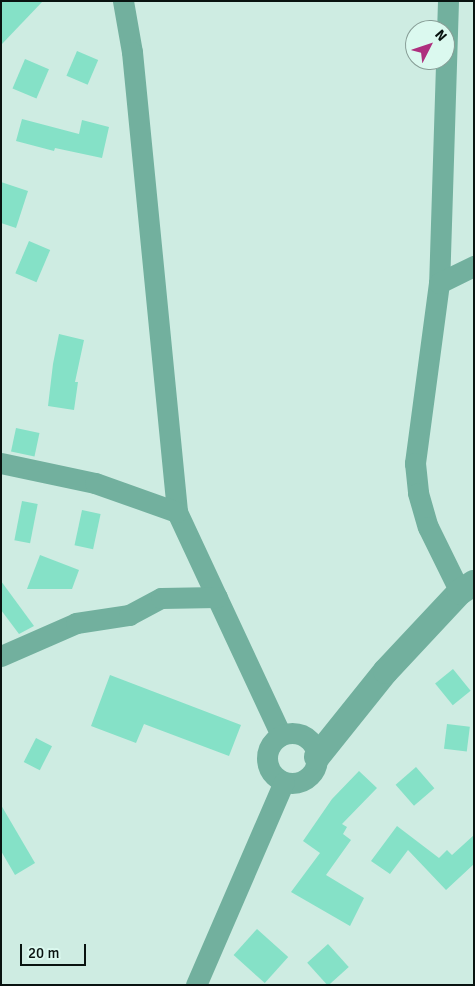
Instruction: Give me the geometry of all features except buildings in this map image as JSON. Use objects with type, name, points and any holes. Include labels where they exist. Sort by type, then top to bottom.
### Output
[{"type":"street","points":[[123,1],[132,52],[177,512],[281,735]]},
{"type":"street","points":[[317,756],[386,671],[467,588],[428,527],[418,493],[415,463],[439,283],[448,1]]},
{"type":"street","points":[[439,283],[474,266]]},
{"type":"street","points":[[1,463],[95,483],[177,512]]},
{"type":"street","points":[[1,656],[76,623],[129,615],[161,598],[217,598]]},
{"type":"street","points":[[291,733],[309,739],[315,747],[317,756],[316,766],[311,775],[304,780],[294,783],[284,782],[270,769],[267,759],[268,750],[273,741],[281,735],[291,733]]},
{"type":"street","points":[[196,985],[284,782]]}]
